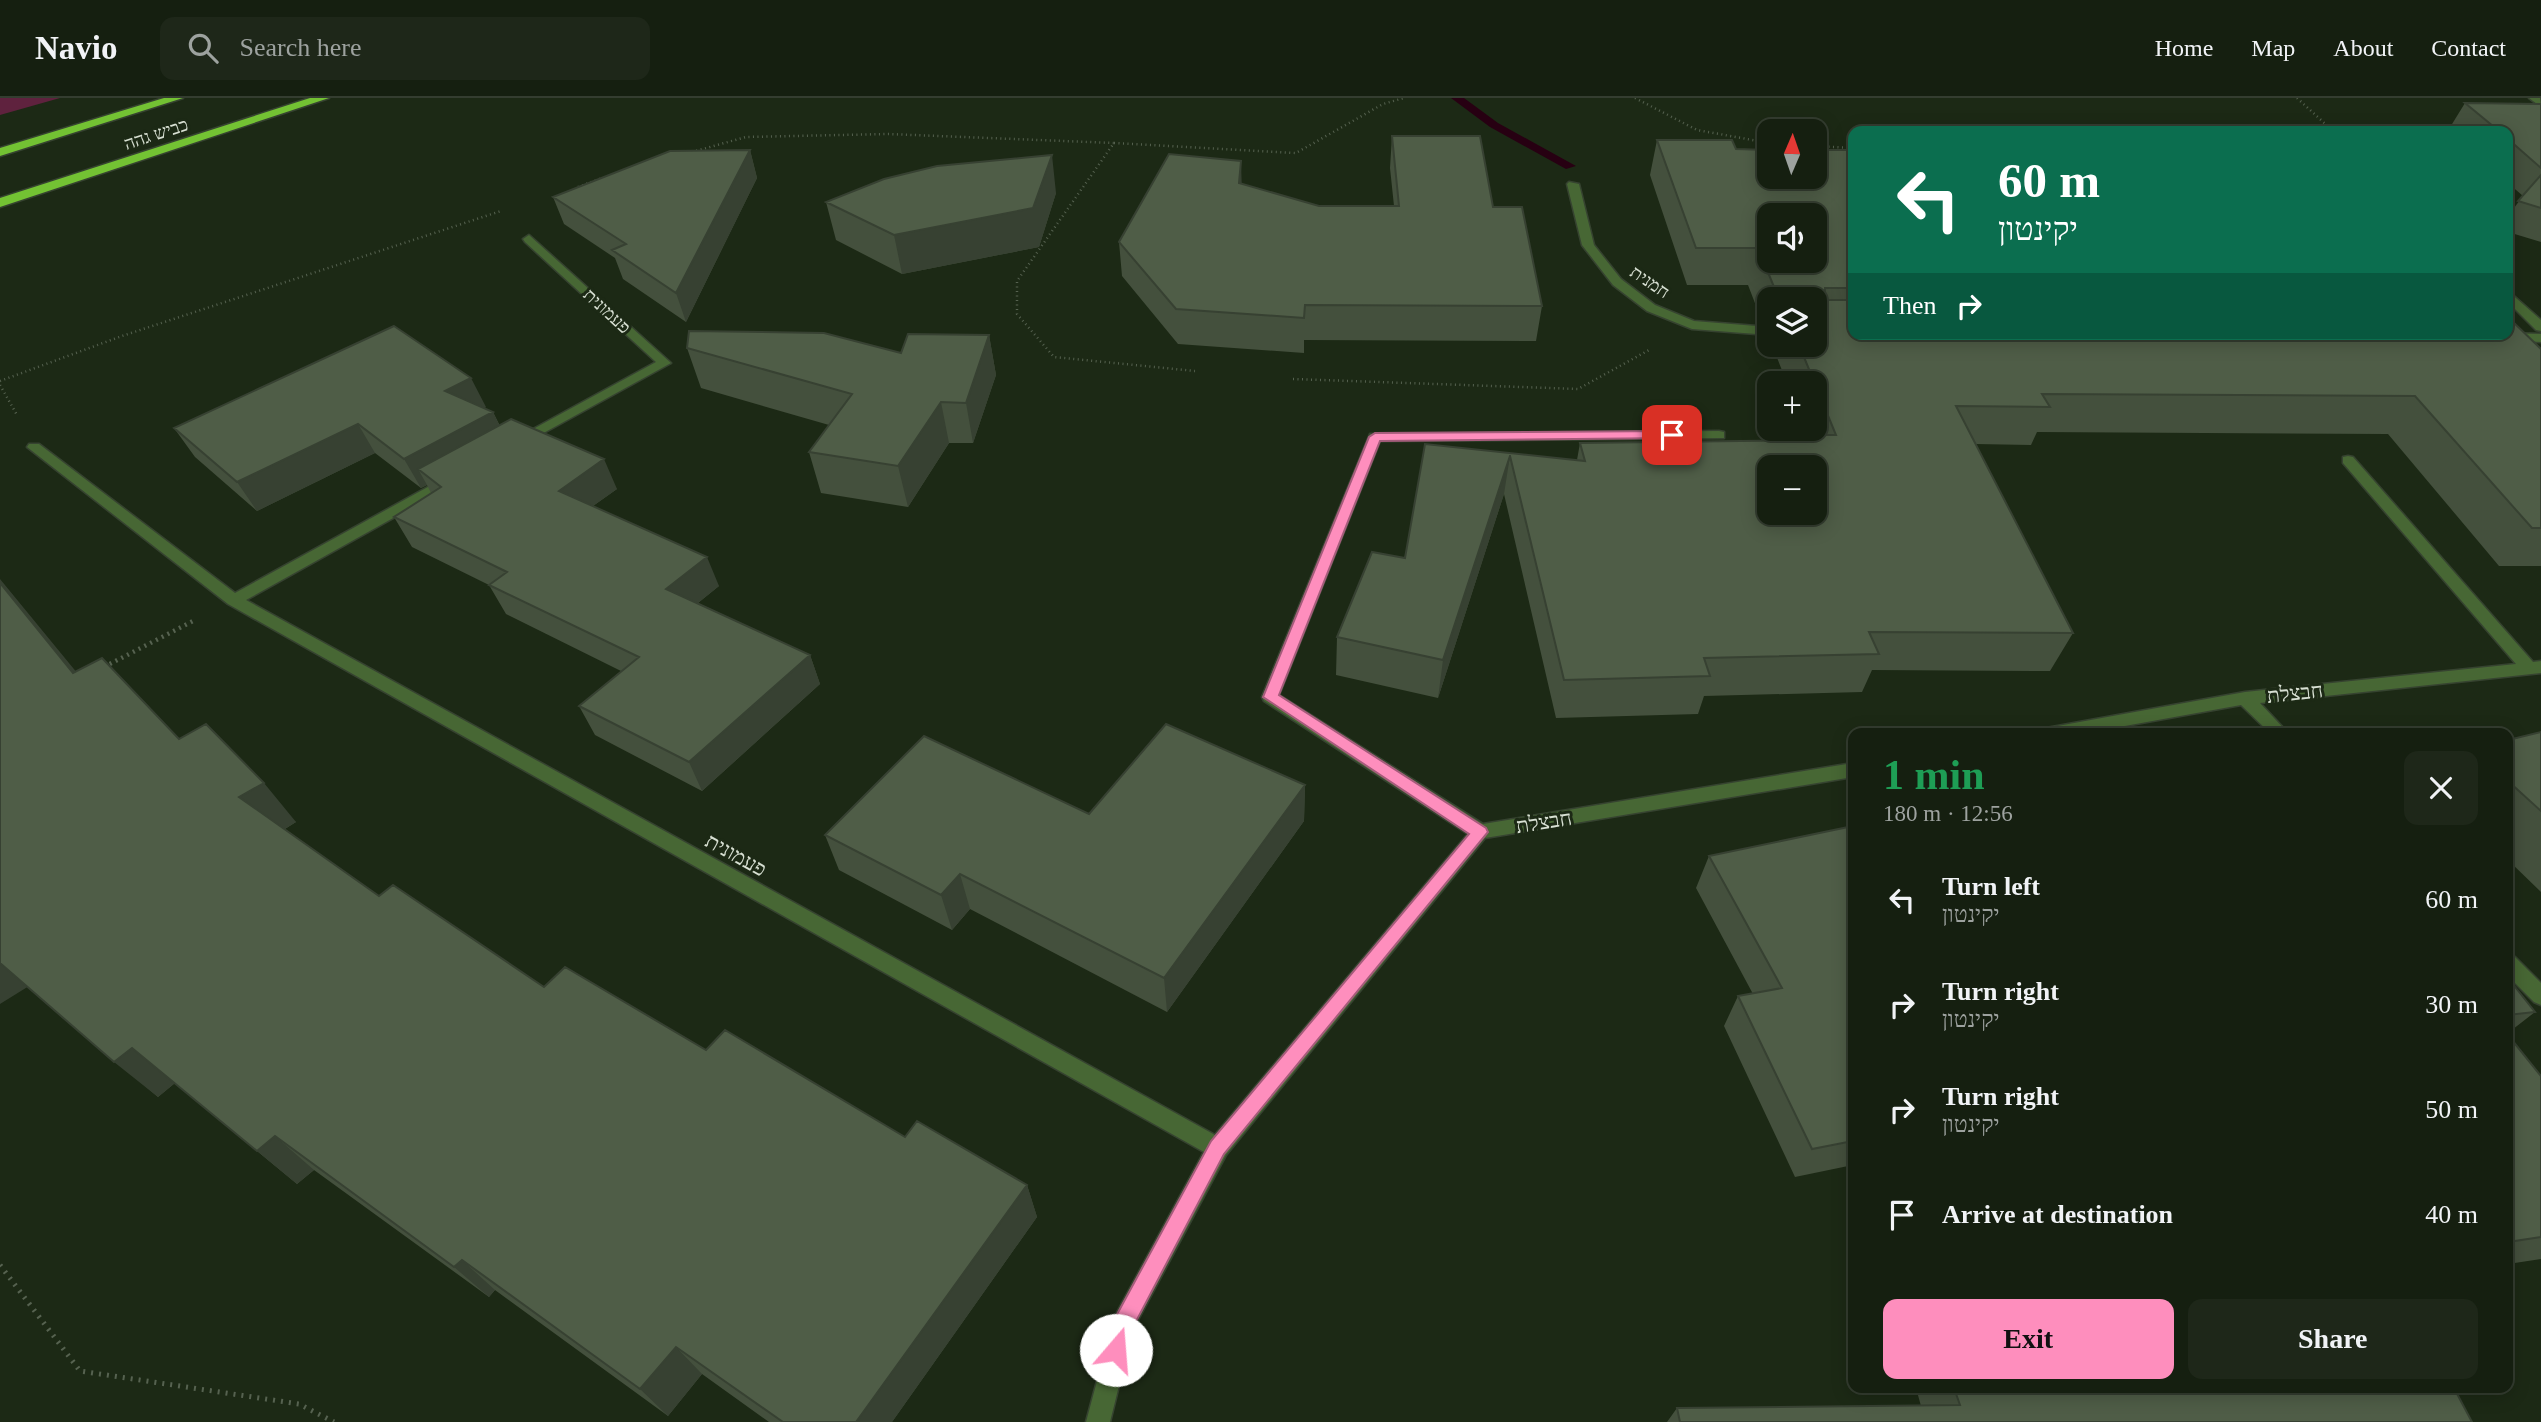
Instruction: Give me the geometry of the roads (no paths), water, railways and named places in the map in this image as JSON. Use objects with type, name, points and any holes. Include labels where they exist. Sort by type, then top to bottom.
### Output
[{"type":"highway","name":"כביש גהה","points":[[0,152],[177,98]]},
{"type":"highway","name":"כביש גהה","points":[[0,203],[323,98]]},
{"type":"street","points":[[2533,98],[2541,104]]},
{"type":"street","name":"חמנית","points":[[1573,184],[1588,245],[1617,282],[1651,307],[1692,325],[1757,330]]},
{"type":"street","name":"פעמונית","points":[[509,449],[664,363],[529,239]]},
{"type":"street","points":[[2513,300],[2541,327]]},
{"type":"street","points":[[2513,337],[2541,338]]},
{"type":"street","points":[[1098,1422],[1122,1326],[1217,1147],[1480,832],[1270,697],[1375,437],[1719,435]]},
{"type":"street","name":"פעמונית","points":[[34,447],[234,600],[594,803],[1217,1147]]},
{"type":"street","points":[[2348,460],[2535,667]]},
{"type":"street","points":[[234,600],[461,475]]},
{"type":"street","name":"חבצלת","points":[[2080,728],[2245,698],[2535,667]]},
{"type":"street","points":[[2245,698],[2275,728]]},
{"type":"street","name":"חבצלת","points":[[1480,832],[1848,771]]},
{"type":"street","points":[[2513,968],[2541,996]]},
{"type":"waterway","points":[[1457,98],[1494,125],[1570,166]]}]
